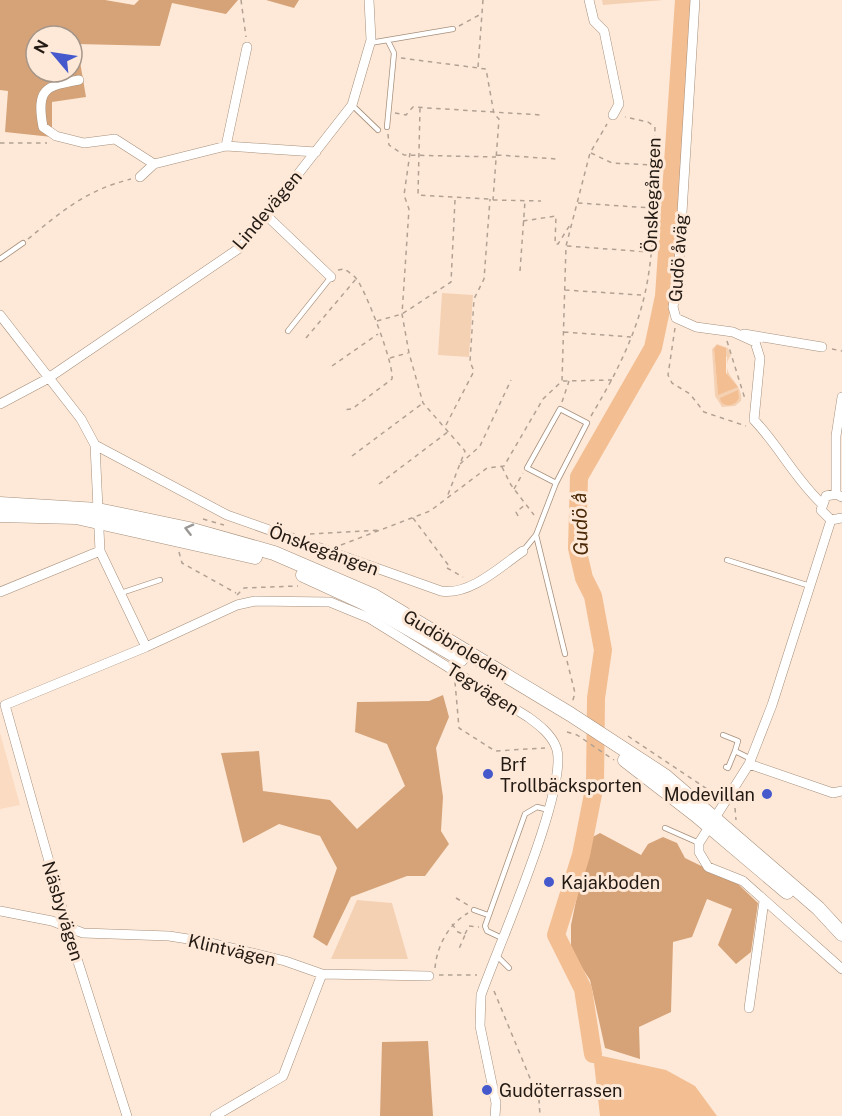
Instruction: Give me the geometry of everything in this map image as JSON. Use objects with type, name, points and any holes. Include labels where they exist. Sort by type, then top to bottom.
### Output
[{"type":"main road","name":"Gudöbroleden","points":[[0,504],[98,516],[272,561],[364,603],[604,745],[712,822],[818,908],[842,934]]},
{"type":"main road","name":"Gudöbroleden","points":[[0,515],[98,516]]},
{"type":"main road","name":"Gudöbroleden","points":[[712,822],[842,941]]},
{"type":"street","name":"Lindevägen","points":[[0,404],[47,379],[241,247],[352,105],[370,43],[369,0]]},
{"type":"street","points":[[589,0],[594,21],[604,32],[619,104],[613,115]]},
{"type":"street","name":"Gudö åväg","points":[[695,0],[678,278],[673,307],[676,318],[696,327],[733,332],[755,342],[760,358],[754,420]]},
{"type":"street","points":[[226,146],[247,47]]},
{"type":"street","points":[[57,84],[44,90],[39,110],[43,127],[56,136],[84,142],[115,139],[154,164]]},
{"type":"street","points":[[140,177],[154,164],[226,146],[316,152]]},
{"type":"street","points":[[266,215],[328,274]]},
{"type":"street","points":[[0,315],[47,379],[81,419],[95,445],[100,551],[146,647]]},
{"type":"street","points":[[733,332],[822,347]]},
{"type":"street","points":[[821,503],[826,496],[839,495],[836,436],[842,397]]},
{"type":"street","points":[[754,420],[766,433],[792,472],[821,503],[823,515],[831,520],[842,518]]},
{"type":"street","name":"Önskegången","points":[[95,445],[227,515],[428,588],[449,592],[474,584],[523,551]]},
{"type":"street","points":[[831,520],[750,761],[699,843],[699,852],[708,867],[743,881],[842,969]]},
{"type":"street","points":[[0,592],[100,551]]},
{"type":"street","name":"Tegvägen","points":[[4,705],[146,647],[237,605],[255,601],[330,602],[369,618],[528,717],[544,730],[557,748],[557,774],[549,810],[515,912],[488,974]]},
{"type":"street","name":"Näsbyvägen","points":[[4,705],[68,928],[127,1116]]},
{"type":"street","points":[[750,761],[833,793],[842,791]]},
{"type":"street","points":[[750,1008],[764,901]]},
{"type":"street","name":"Klintvägen","points":[[0,911],[52,921],[82,933],[169,936],[207,942],[285,961],[322,974],[429,976]]},
{"type":"street","points":[[215,1116],[283,1076],[322,974]]},
{"type":"street","points":[[488,974],[477,995],[480,1026],[496,1103],[495,1116]]},
{"type":"lane","points":[[370,43],[453,30]]},
{"type":"lane","points":[[387,127],[394,57],[388,41]]},
{"type":"lane","points":[[352,105],[378,130]]},
{"type":"lane","points":[[0,259],[23,243]]},
{"type":"lane","points":[[288,331],[328,274]]},
{"type":"lane","points":[[556,483],[527,468],[560,409],[587,423]]},
{"type":"lane","name":"Önskegången","points":[[523,551],[536,535],[556,483],[587,423]]},
{"type":"lane","points":[[536,535],[565,654]]},
{"type":"lane","points":[[727,560],[810,586]]},
{"type":"lane","points":[[121,593],[160,580]]},
{"type":"lane","points":[[723,735],[738,741],[728,768],[726,767]]},
{"type":"lane","points":[[735,751],[750,761]]},
{"type":"lane","points":[[502,938],[487,932],[485,926],[525,814],[537,807],[549,810]]},
{"type":"lane","points":[[665,828],[699,843]]},
{"type":"lane","points":[[474,910],[488,915]]},
{"type":"lane","points":[[496,956],[509,968]]},
{"type":"path","points":[[241,0],[247,47]]},
{"type":"path","points":[[478,68],[483,0]]},
{"type":"path","points":[[453,30],[482,14]]},
{"type":"path","points":[[394,57],[486,69],[493,113],[500,119],[484,279],[474,299],[470,362],[474,371],[446,426]]},
{"type":"path","points":[[388,112],[406,115],[413,107],[541,115]]},
{"type":"path","points":[[420,108],[418,195],[541,201]]},
{"type":"path","points":[[562,381],[566,246],[590,153],[613,115]]},
{"type":"path","name":"Önskegången","points":[[587,423],[612,380],[631,337],[649,271],[655,128],[648,122],[613,115]]},
{"type":"path","points":[[387,127],[389,145],[404,155],[410,153],[557,159]]},
{"type":"path","points":[[0,143],[48,143]]},
{"type":"path","points":[[410,153],[404,195],[409,209],[402,314],[409,352],[423,403],[436,420],[446,426],[465,451],[446,498]]},
{"type":"path","points":[[590,153],[612,163],[653,165]]},
{"type":"path","points":[[23,243],[65,208],[102,186],[140,177]]},
{"type":"path","points":[[376,321],[402,314],[451,282],[455,198]]},
{"type":"path","points":[[520,271],[525,201]]},
{"type":"path","points":[[577,203],[652,208]]},
{"type":"path","points":[[524,220],[556,216],[555,244],[558,244],[572,221]]},
{"type":"path","points":[[566,246],[650,252]]},
{"type":"path","points":[[328,274],[344,269],[356,278],[376,321],[393,370],[392,379],[352,409],[343,410]]},
{"type":"path","points":[[306,338],[356,278]]},
{"type":"path","points":[[564,290],[643,295]]},
{"type":"path","points":[[676,318],[668,375],[672,383],[690,394],[704,412],[746,426]]},
{"type":"path","points":[[720,330],[730,346],[754,420]]},
{"type":"path","points":[[563,332],[631,337]]},
{"type":"path","points":[[332,366],[379,333]]},
{"type":"path","points":[[389,358],[409,352]]},
{"type":"path","points":[[459,465],[480,446],[512,380]]},
{"type":"path","points":[[337,547],[430,511],[487,468],[504,466],[543,399],[562,381],[612,380]]},
{"type":"path","points":[[560,409],[569,381]]},
{"type":"path","points":[[352,456],[423,403]]},
{"type":"path","points":[[379,484],[449,431]]},
{"type":"path","points":[[501,466],[514,489],[541,523]]},
{"type":"path","points":[[514,489],[527,468]]},
{"type":"path","points":[[518,516],[516,512],[526,504]]},
{"type":"path","points":[[413,518],[448,567],[474,584]]},
{"type":"path","points":[[308,534],[381,530]]},
{"type":"path","points":[[178,548],[182,563],[237,594]]},
{"type":"path","points":[[237,605],[237,594],[244,588],[300,586]]},
{"type":"path","points":[[454,676],[459,728],[495,751],[550,747]]},
{"type":"path","points":[[575,729],[604,745]]},
{"type":"path","points":[[456,898],[474,910],[452,924],[439,951],[434,975],[488,974],[539,1100],[540,1116]]},
{"type":"path","points":[[452,924],[458,932],[465,935]]},
{"type":"path","points":[[458,951],[469,926],[481,927]]},
{"type":"shaded area","points":[[0,0],[105,0],[134,5],[139,0],[238,0],[226,14],[172,3],[160,46],[84,44],[84,24],[24,24],[24,84],[84,84],[86,97],[52,102],[52,137],[5,132],[8,91],[0,90]]},
{"type":"shaded area","points":[[266,0],[299,0],[294,8]]},
{"type":"shaded area","points":[[602,0],[664,0],[603,5]]},
{"type":"shaded area","points":[[442,293],[473,295],[469,357],[438,355]]},
{"type":"shaded area","points":[[717,344],[728,348],[731,355],[728,362],[727,368],[729,373],[739,388],[741,394],[741,401],[735,406],[722,407],[715,396],[712,349]],"holes":[[[714,349],[727,357],[727,377],[737,387],[718,394]]]},
{"type":"shaded area","points":[[717,345],[726,348],[726,373],[738,387],[718,395],[714,349]]},
{"type":"shaded area","points":[[738,390],[739,398],[736,402],[729,405],[721,402],[720,398]]},
{"type":"shaded area","points":[[443,695],[449,717],[436,748],[443,797],[441,831],[449,844],[425,876],[407,876],[351,897],[327,946],[313,937],[337,868],[320,836],[279,824],[243,843],[221,753],[259,751],[263,791],[330,800],[357,829],[405,786],[387,744],[355,732],[357,702],[429,701]]},
{"type":"shaded area","points":[[0,733],[20,805],[0,809]]},
{"type":"shaded area","points":[[600,833],[641,855],[648,844],[663,837],[677,843],[685,858],[738,884],[758,903],[751,952],[736,964],[718,945],[732,909],[707,899],[692,937],[673,942],[671,1012],[639,1027],[640,1059],[605,1048],[590,980],[571,951],[571,925],[589,839]]},
{"type":"shaded area","points":[[357,900],[392,903],[408,959],[331,959]]},
{"type":"shaded area","points":[[428,1041],[433,1116],[380,1116],[382,1042]]},
{"type":"shaded area","points":[[593,1054],[666,1070],[695,1086],[717,1116],[600,1116]]},
{"type":"waterway","name":"Gudö å","points":[[593,1054],[583,989],[556,935],[581,855],[595,784],[596,698],[603,650],[593,596],[584,578],[577,548],[579,477],[653,348],[664,296],[684,0]]},
{"type":"place","name":"Brf Trollbäcksporten","points":[[488,774]]},
{"type":"place","name":"Modevillan","points":[[767,794]]},
{"type":"place","name":"Kajakboden","points":[[549,882]]},
{"type":"place","name":"Gudöterrassen","points":[[487,1090]]}]
